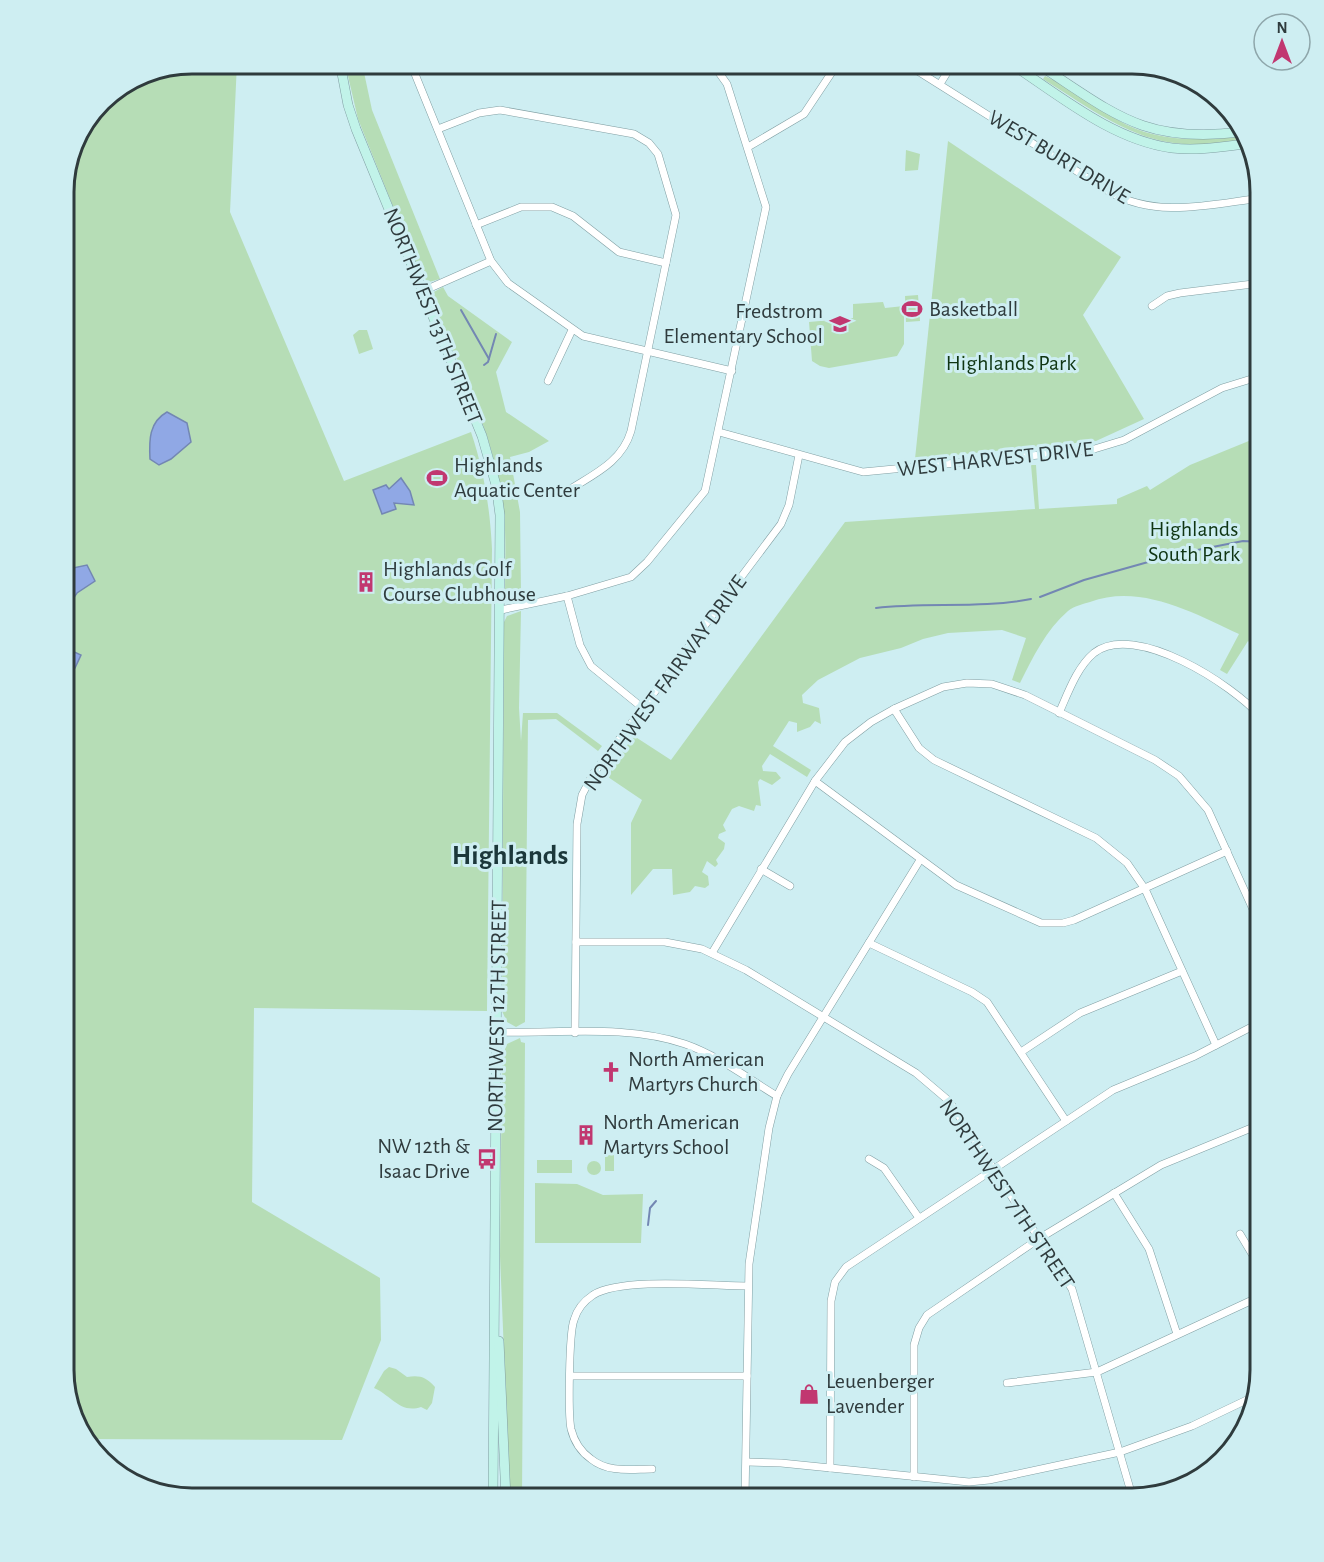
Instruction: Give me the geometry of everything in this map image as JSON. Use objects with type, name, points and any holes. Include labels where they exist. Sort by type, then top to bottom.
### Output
[{"type":"main road","name":"NORTHWEST 13TH STREET","points":[[342,74],[348,105],[356,129],[480,429],[492,467],[500,515],[501,610]]},
{"type":"main road","points":[[1027,74],[1110,127],[1144,142],[1187,149],[1240,144]]},
{"type":"main road","points":[[1053,74],[1114,113],[1141,127],[1189,136],[1234,132]]},
{"type":"main road","name":"NORTHWEST 12TH STREET","points":[[493,1488],[501,610]]},
{"type":"main road","name":"NORTHWEST 12TH STREET","points":[[495,1279],[505,1488]]},
{"type":"street","points":[[415,74],[491,261],[508,283],[572,330],[594,341],[732,371]]},
{"type":"street","points":[[501,610],[567,596],[626,579],[643,568],[705,491],[766,207],[728,84],[720,74]]},
{"type":"street","points":[[748,147],[804,114],[831,74]]},
{"type":"street","name":"WEST BURT DRIVE","points":[[923,74],[1104,188],[1136,204],[1175,209],[1250,199]]},
{"type":"street","points":[[940,84],[946,74]]},
{"type":"street","points":[[438,129],[479,113],[500,110],[626,132],[649,143],[661,161],[675,207],[675,223],[626,446],[616,459],[569,490]]},
{"type":"street","points":[[476,225],[521,207],[552,207],[573,216],[619,252],[666,263]]},
{"type":"street","points":[[423,291],[491,261]]},
{"type":"street","points":[[1152,306],[1167,296],[1180,293],[1250,284]]},
{"type":"street","points":[[548,381],[572,330]]},
{"type":"street","name":"WEST HARVEST DRIVE","points":[[719,432],[852,471],[874,472],[1091,450],[1124,440],[1222,388],[1250,379]]},
{"type":"street","name":"NORTHWEST FAIRWAY DRIVE","points":[[575,1033],[579,807],[593,774],[781,524],[789,505],[799,455]]},
{"type":"street","points":[[567,596],[580,645],[591,666],[644,709]]},
{"type":"street","points":[[1059,713],[1084,663],[1103,648],[1122,644],[1138,646],[1203,670],[1250,705]]},
{"type":"street","points":[[712,952],[815,781],[845,742],[871,722],[943,687],[980,682],[1016,691],[1155,760],[1179,776],[1208,810],[1250,902]]},
{"type":"street","points":[[894,710],[919,748],[928,756],[1102,842],[1128,863],[1145,889],[1215,1045]]},
{"type":"street","points":[[815,781],[956,885],[1041,923],[1064,923],[1074,920],[1227,851]]},
{"type":"street","points":[[746,1488],[747,1286],[769,1128],[777,1096],[823,1016],[920,860]]},
{"type":"street","points":[[761,869],[790,886]]},
{"type":"street","name":"NORTHWEST 7TH STREET","points":[[576,942],[677,943],[712,952],[823,1016],[916,1073],[938,1090],[949,1101],[1072,1288],[1130,1488]]},
{"type":"street","points":[[869,943],[980,996],[994,1011],[1066,1121]]},
{"type":"street","points":[[1021,1052],[1080,1013],[1182,971]]},
{"type":"street","points":[[830,1468],[831,1301],[839,1275],[855,1260],[1120,1086],[1250,1028]]},
{"type":"street","points":[[497,1032],[641,1035],[686,1045],[717,1058],[777,1096]]},
{"type":"street","points":[[914,1477],[914,1345],[920,1324],[938,1306],[1040,1238],[1114,1193],[1172,1159],[1250,1128]]},
{"type":"street","points":[[869,1159],[884,1168],[919,1218]]},
{"type":"street","points":[[1114,1193],[1149,1249],[1177,1334]]},
{"type":"street","points":[[1240,1234],[1250,1251]]},
{"type":"street","points":[[652,1469],[612,1469],[596,1463],[584,1453],[571,1429],[572,1325],[585,1301],[603,1290],[623,1286],[747,1286]]},
{"type":"street","points":[[1006,1383],[1097,1372],[1250,1301]]},
{"type":"street","points":[[571,1376],[747,1376]]},
{"type":"street","points":[[747,1462],[979,1482],[1120,1452],[1192,1426],[1246,1400]]},
{"type":"green space","points":[[236,74],[230,212],[344,481],[471,432],[483,475],[490,519],[492,549],[487,1011],[254,1008],[252,1202],[380,1278],[381,1340],[342,1440],[96,1439],[82,1416],[75,1386],[74,184],[82,146],[89,132],[103,114],[132,89],[146,82],[176,75]]},
{"type":"green space","points":[[348,74],[364,74],[372,110],[440,279],[429,282],[421,276],[358,119]]},
{"type":"green space","points":[[1045,76],[1054,80],[1116,119],[1146,132],[1193,139],[1236,136],[1239,141],[1192,144],[1146,136],[1093,111],[1043,79]]},
{"type":"green space","name":"Highlands Park","points":[[948,141],[1121,257],[1083,315],[1144,419],[1096,441],[915,459]]},
{"type":"green space","points":[[906,150],[920,154],[918,170],[905,171]]},
{"type":"green space","points":[[443,287],[448,296],[512,342],[496,372],[506,412],[549,441],[529,452],[510,457],[520,512],[521,594],[505,594],[505,521],[497,471],[473,397],[432,301],[432,293]]},
{"type":"green space","name":"Basketball","points":[[918,295],[920,321],[906,322],[905,296]]},
{"type":"green space","points":[[883,302],[885,308],[904,306],[904,344],[897,356],[829,368],[812,361],[809,322],[853,318],[853,304]]},
{"type":"green space","points":[[359,330],[367,330],[373,349],[359,354],[353,335]]},
{"type":"green space","name":"Highlands South Park","points":[[1250,440],[1250,643],[1248,641],[1227,674],[1220,670],[1239,634],[1204,617],[1166,603],[1128,596],[1109,597],[1079,605],[1068,611],[1047,635],[1020,683],[1012,680],[1026,638],[1002,630],[948,633],[860,658],[818,680],[802,695],[803,703],[819,708],[821,724],[815,721],[810,727],[797,732],[797,723],[789,721],[773,746],[811,770],[807,777],[770,754],[762,766],[763,771],[776,772],[781,778],[772,785],[760,779],[758,782],[761,806],[756,805],[754,811],[739,806],[732,809],[723,825],[726,831],[719,834],[718,838],[725,843],[724,849],[716,860],[718,864],[715,867],[707,861],[702,872],[708,876],[709,885],[705,888],[695,886],[690,892],[673,895],[672,869],[653,869],[631,895],[631,823],[642,800],[605,775],[634,736],[671,760],[845,522],[1035,509],[1031,465],[1036,465],[1039,509],[1117,504],[1117,499],[1147,486],[1150,490],[1190,465]]},
{"type":"green space","points":[[521,611],[519,708],[521,741],[523,713],[557,713],[602,746],[598,751],[556,719],[528,720],[525,1022],[516,1027],[507,1022],[502,1011],[504,622],[507,616]]},
{"type":"green space","points":[[520,1038],[521,1042],[525,1043],[522,1488],[510,1488],[500,1256],[502,1057],[507,1044]]},
{"type":"green space","points":[[605,1155],[614,1155],[614,1171],[605,1171]]},
{"type":"green space","points":[[537,1160],[572,1160],[572,1173],[537,1173]]},
{"type":"green space","points":[[594,1161],[599,1163],[601,1168],[599,1173],[594,1175],[589,1173],[587,1168],[589,1163]]},
{"type":"green space","points":[[535,1183],[577,1184],[603,1195],[643,1194],[641,1243],[535,1243]]},
{"type":"green space","points":[[389,1367],[407,1377],[416,1376],[429,1381],[435,1387],[432,1403],[427,1410],[421,1407],[401,1406],[374,1388]]},
{"type":"water","points":[[167,412],[187,423],[191,442],[171,459],[159,465],[150,459],[150,438],[153,426]]},
{"type":"water","points":[[401,478],[410,491],[414,505],[394,503],[396,509],[382,514],[373,490],[386,485],[389,489]]},
{"type":"water","points":[[87,565],[95,581],[74,597],[74,568]]},
{"type":"water","points":[[74,652],[81,655],[74,668]]},
{"type":"waterway","points":[[461,310],[489,359]]},
{"type":"waterway","points":[[484,365],[488,362],[496,334]]},
{"type":"waterway","points":[[1177,554],[1250,541]]},
{"type":"waterway","points":[[1040,597],[1084,580],[1166,557]]},
{"type":"waterway","points":[[876,608],[993,604],[1031,599]]},
{"type":"waterway","points":[[648,1225],[650,1208],[656,1201]]},
{"type":"place","name":"Basketball","points":[[912,309]]},
{"type":"place","name":"Fredstrom Elementary School","points":[[840,324]]},
{"type":"place","name":"Highlands Aquatic Center","points":[[437,478]]},
{"type":"place","name":"Highlands Golf Course Clubhouse","points":[[366,582]]},
{"type":"place","name":"North American Martyrs Church","points":[[611,1072]]},
{"type":"place","name":"North American Martyrs School","points":[[586,1135]]},
{"type":"place","name":"NW 12th & Isaac Drive","points":[[487,1159]]},
{"type":"place","name":"Leuenberger Lavender","points":[[809,1394]]},
{"type":"district","name":"Highlands","points":[[510,856]]}]
